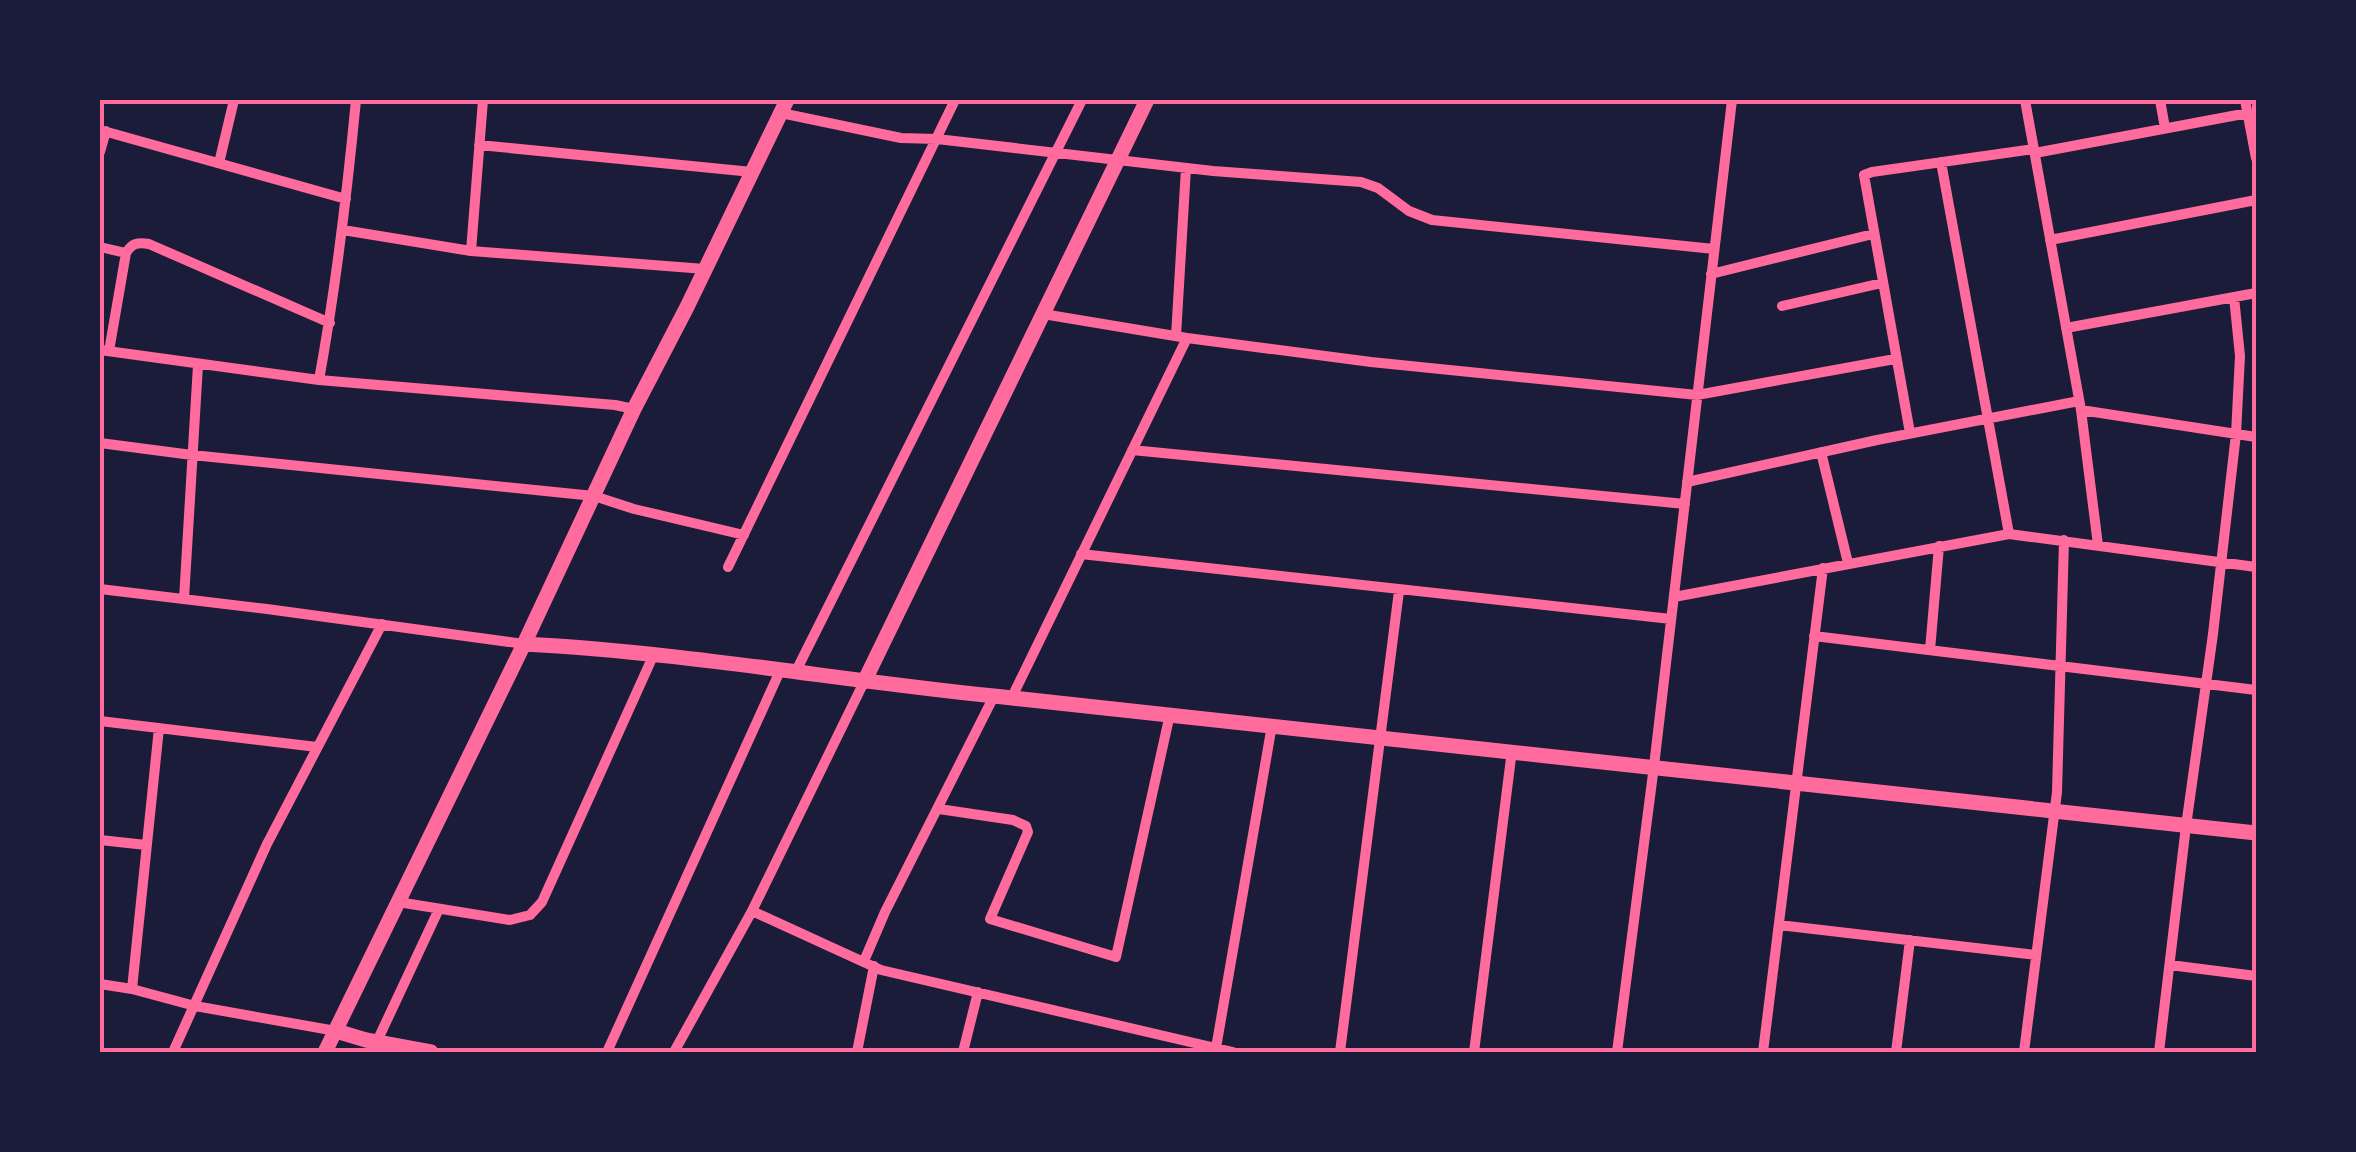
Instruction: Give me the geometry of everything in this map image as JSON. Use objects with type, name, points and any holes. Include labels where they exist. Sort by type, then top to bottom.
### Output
[{"type":"street","points":[[219,163],[234,100]]},
{"type":"street","points":[[319,380],[343,230],[356,100]]},
{"type":"street","points":[[471,251],[482,100]]},
{"type":"street","points":[[728,567],[955,100]]},
{"type":"street","points":[[606,1052],[788,672],[1082,100]]},
{"type":"street","points":[[674,1052],[752,911],[1147,100]]},
{"type":"street","points":[[1618,1052],[1732,100]]},
{"type":"street","points":[[2025,100],[2080,405],[2098,544]]},
{"type":"street","points":[[2160,100],[2164,128]]},
{"type":"street","points":[[2245,100],[2256,158]]},
{"type":"street","points":[[325,1052],[784,106],[901,138],[1361,182],[1432,220],[1714,249]]},
{"type":"street","points":[[1910,433],[1864,176],[2034,151],[2248,112]]},
{"type":"street","points":[[100,152],[103,131],[346,198]]},
{"type":"street","points":[[479,144],[752,172]]},
{"type":"street","points":[[1942,162],[2009,534]]},
{"type":"street","points":[[1012,697],[1132,450],[1181,337],[1186,168]]},
{"type":"street","points":[[2050,240],[2256,200]]},
{"type":"street","points":[[343,230],[471,251],[706,269]]},
{"type":"street","points":[[1712,274],[1873,234]]},
{"type":"street","points":[[330,323],[139,242],[126,253],[104,351],[319,380],[634,409]]},
{"type":"street","points":[[100,246],[126,253]]},
{"type":"street","points":[[1782,306],[1882,283]]},
{"type":"street","points":[[2066,328],[2256,293]]},
{"type":"street","points":[[2159,1052],[2236,434],[2240,356],[2234,298]]},
{"type":"street","points":[[1043,314],[1372,362],[1698,394],[1895,360]]},
{"type":"street","points":[[184,599],[198,365]]},
{"type":"street","points":[[1687,482],[1910,433],[2080,405],[2256,438]]},
{"type":"street","points":[[100,443],[594,496],[744,535]]},
{"type":"street","points":[[1132,450],[1684,504]]},
{"type":"street","points":[[1821,452],[1848,563]]},
{"type":"street","points":[[1674,597],[2009,534],[2256,567]]},
{"type":"street","points":[[2024,1052],[2058,772],[2064,540]]},
{"type":"street","points":[[1930,650],[1939,546]]},
{"type":"street","points":[[1082,554],[1671,619]]},
{"type":"street","points":[[1763,1052],[1823,568]]},
{"type":"street","points":[[100,589],[524,644],[654,654],[864,682],[2256,833]]},
{"type":"street","points":[[1340,1052],[1399,590]]},
{"type":"street","points":[[173,1052],[267,844],[382,624]]},
{"type":"street","points":[[1814,636],[2256,690]]},
{"type":"street","points":[[398,902],[510,920],[530,914],[542,902],[654,654]]},
{"type":"street","points":[[857,1052],[869,964],[885,912],[994,696]]},
{"type":"street","points":[[939,808],[1013,820],[1026,826],[1026,842],[990,919],[1116,956],[1170,714]]},
{"type":"street","points":[[100,721],[317,747]]},
{"type":"street","points":[[1216,1048],[1272,725]]},
{"type":"street","points":[[132,989],[158,728]]},
{"type":"street","points":[[1474,1052],[1512,750]]},
{"type":"street","points":[[100,840],[146,845]]},
{"type":"street","points":[[374,1047],[439,908]]},
{"type":"street","points":[[752,911],[881,970],[1233,1052]]},
{"type":"street","points":[[1779,924],[2036,955]]},
{"type":"street","points":[[1896,1052],[1910,940]]},
{"type":"street","points":[[2170,965],[2256,976]]},
{"type":"street","points":[[100,984],[195,1006],[336,1030],[374,1047],[432,1052]]},
{"type":"street","points":[[964,1052],[978,992]]}]
